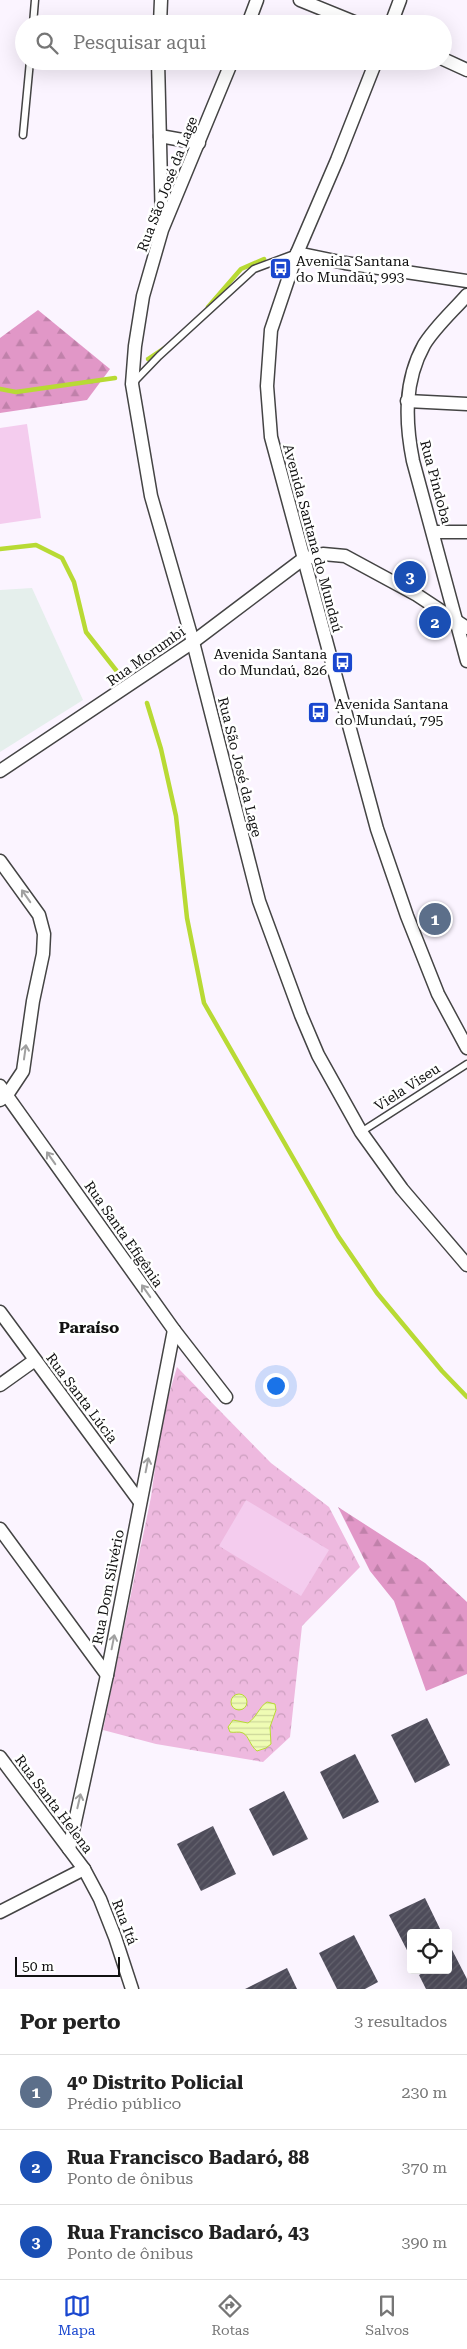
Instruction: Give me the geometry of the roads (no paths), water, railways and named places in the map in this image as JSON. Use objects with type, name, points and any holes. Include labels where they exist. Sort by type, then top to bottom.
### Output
[{"type":"street","points":[[160,15],[161,0]]},
{"type":"street","points":[[251,15],[257,0]]},
{"type":"street","points":[[300,0],[337,15]]},
{"type":"street","points":[[394,15],[400,0]]},
{"type":"street","points":[[452,64],[467,70]]},
{"type":"street","points":[[158,70],[162,230]]},
{"type":"street","name":"Rua São José da Lage","points":[[228,70],[162,230],[144,296],[135,346],[132,384],[152,496],[194,642],[259,901],[281,965],[318,1054],[361,1132],[402,1189],[467,1265]]},
{"type":"street","name":"Avenida Santana do Mundaú","points":[[372,70],[337,160],[297,253],[271,330],[267,386],[271,437],[377,829],[406,916],[438,994],[467,1048]]},
{"type":"street","points":[[160,136],[199,143]]},
{"type":"street","points":[[297,253],[345,263],[467,281]]},
{"type":"street","name":"Rua Pindoba","points":[[467,295],[425,344],[412,372],[407,401],[408,433],[413,461],[462,625],[467,661]]},
{"type":"street","points":[[407,401],[467,404]]},
{"type":"street","points":[[434,532],[467,532]]},
{"type":"street","points":[[303,559],[323,554],[345,556],[417,596],[462,625]]},
{"type":"street","name":"Rua Morumbi","points":[[0,771],[194,642],[303,559]]},
{"type":"street","points":[[0,861],[39,915],[44,934],[43,954],[33,1001],[23,1071],[2,1094]]},
{"type":"street","name":"Rua Santa Efigênia","points":[[2,1094],[174,1330],[226,1397]]},
{"type":"street","name":"Rua Santa Lúcia","points":[[0,1312],[140,1502]]},
{"type":"street","name":"Rua Dom Silvério","points":[[68,1849],[107,1675],[174,1330]]},
{"type":"street","points":[[0,1385],[35,1360]]},
{"type":"street","points":[[0,1529],[107,1675]]},
{"type":"street","name":"Rua Santa Helena","points":[[0,1757],[84,1869]]},
{"type":"street","points":[[0,1912],[84,1869]]},
{"type":"street","name":"Rua Itá","points":[[84,1869],[100,1899],[132,1989]]},
{"type":"lane","points":[[34,15],[35,0]]},
{"type":"lane","points":[[24,135],[29,70]]},
{"type":"lane","points":[[132,384],[159,356],[254,268],[297,253]]},
{"type":"lane","name":"Viela Viseu","points":[[361,1132],[467,1064]]},
{"type":"waterway","points":[[208,307],[241,269],[264,259]]},
{"type":"waterway","points":[[148,359],[166,347]]},
{"type":"waterway","points":[[0,389],[16,392],[115,378]]},
{"type":"waterway","points":[[0,549],[36,545],[62,558],[74,582],[86,632],[123,679]]},
{"type":"waterway","points":[[147,703],[161,749],[176,816],[187,918],[204,1003],[338,1236],[377,1293],[442,1371],[467,1397]]},
{"type":"place","name":"Avenida Santana do Mundaú, 993","points":[[280,269]]},
{"type":"place","name":"Rua Francisco Badaró, 43","points":[[410,577]]},
{"type":"place","name":"Rua Francisco Badaró, 88","points":[[435,622]]},
{"type":"place","name":"Avenida Santana do Mundaú, 826","points":[[343,662]]},
{"type":"place","name":"Avenida Santana do Mundaú, 795","points":[[319,712]]},
{"type":"place","name":"4º Distrito Policial","points":[[435,919]]},
{"type":"district","name":"Paraíso","points":[[89,1327]]}]
